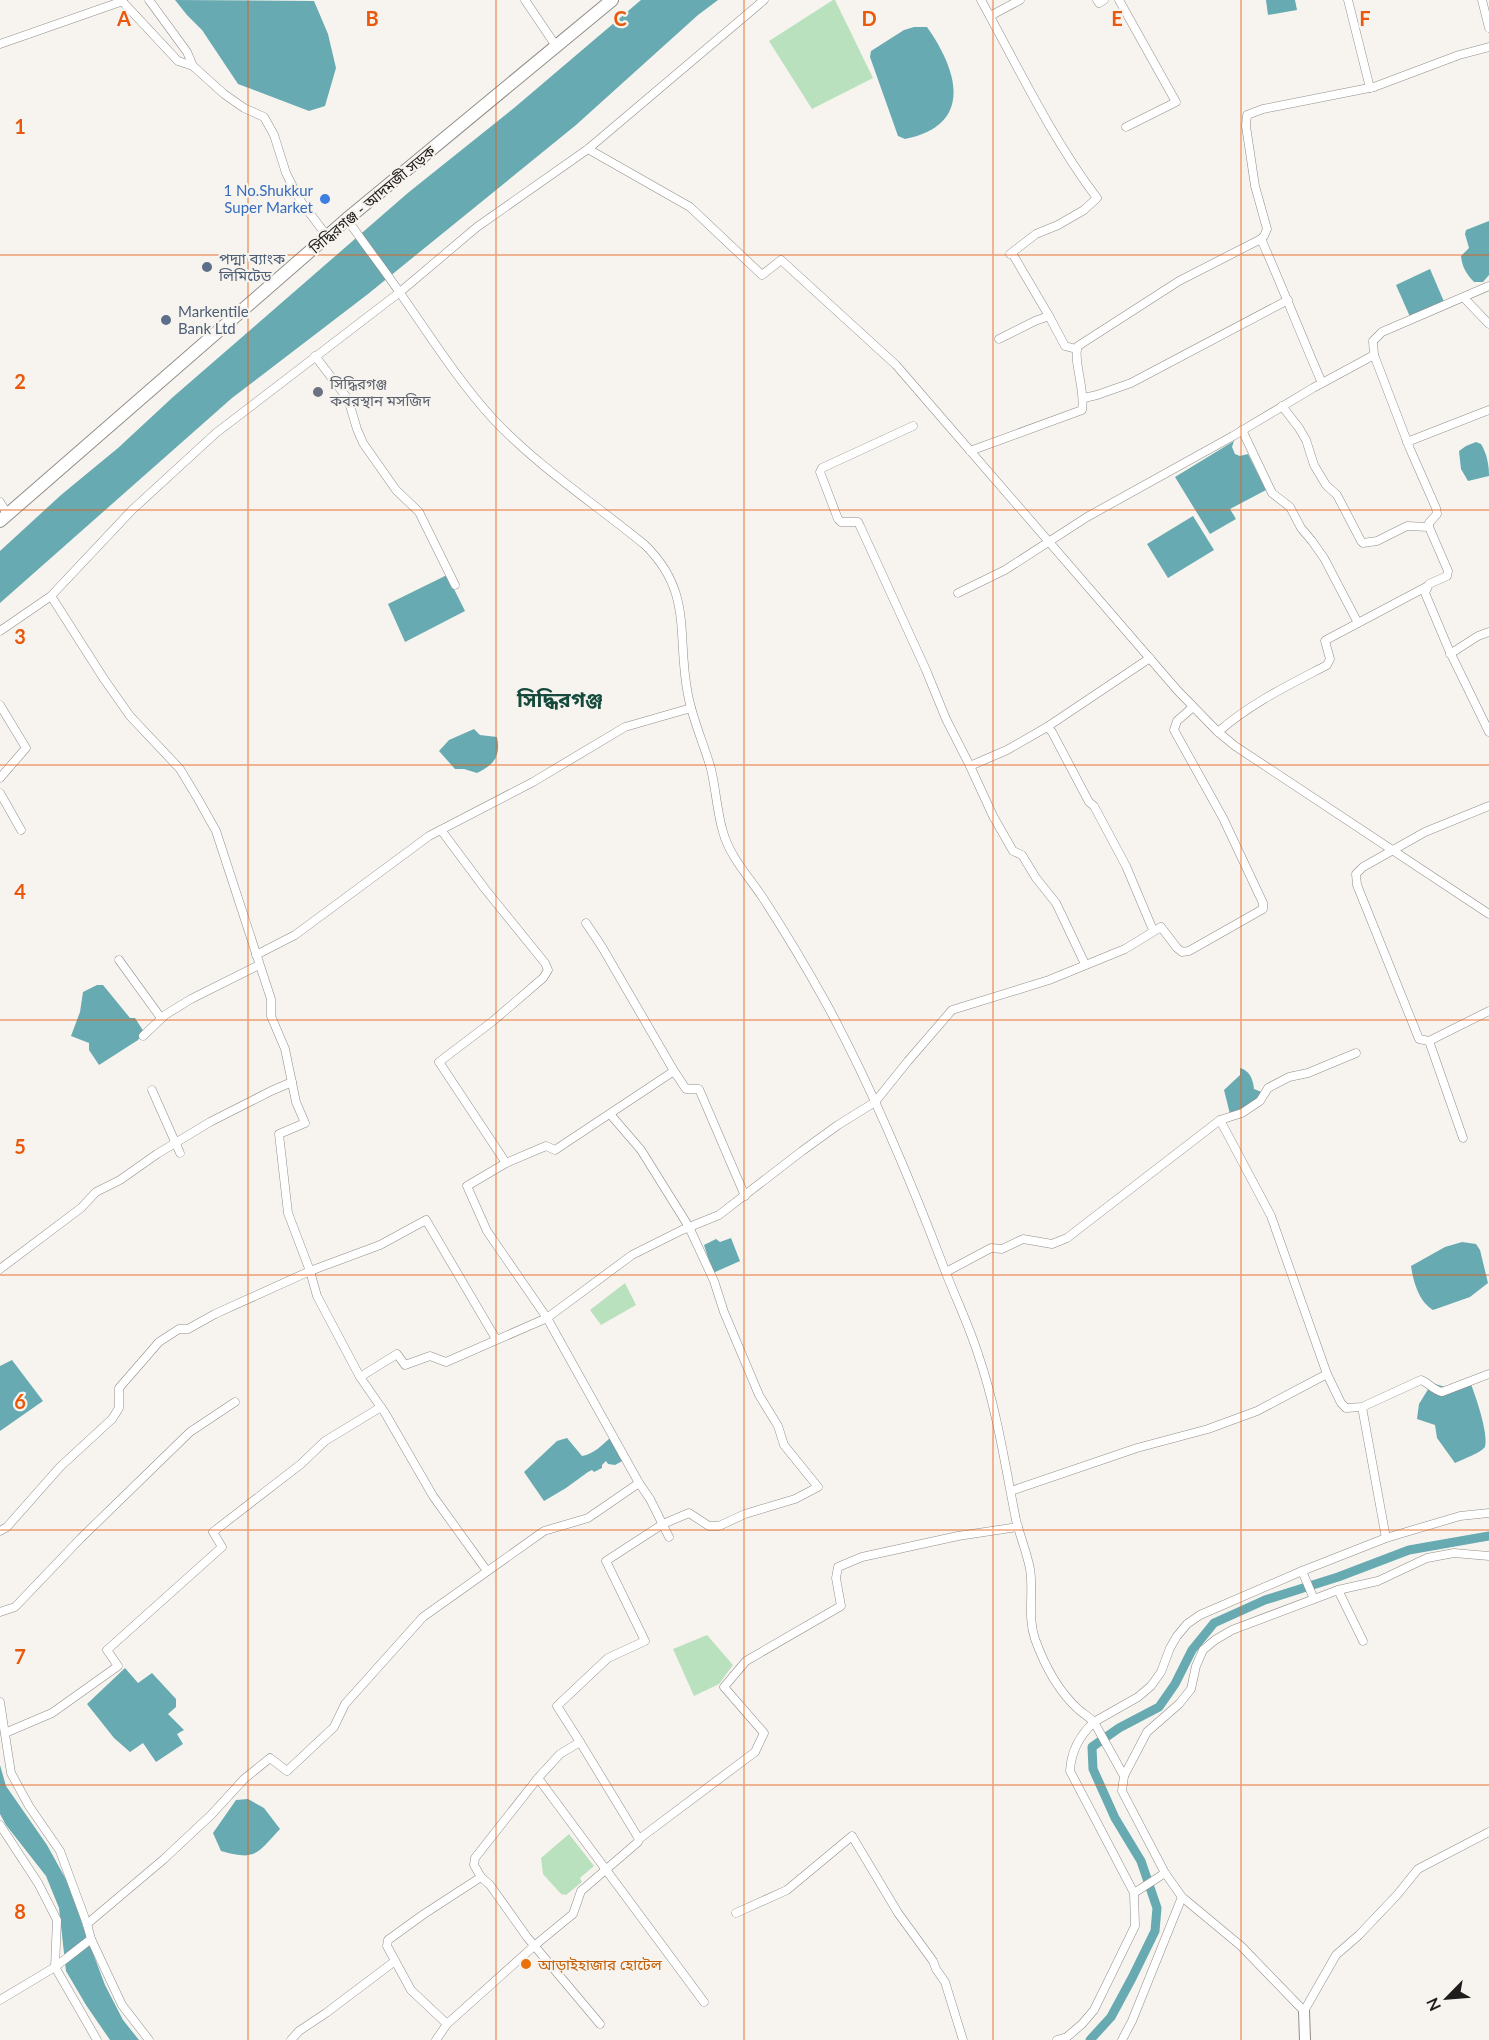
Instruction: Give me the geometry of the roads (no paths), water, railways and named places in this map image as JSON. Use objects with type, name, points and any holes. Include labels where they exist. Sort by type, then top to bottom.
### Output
[{"type":"main road","name":"সিদ্ধিরগঞ্জ - আদমজী সড়ক","points":[[4,518],[327,236],[612,0]]},
{"type":"street","points":[[149,0],[187,52],[193,66]]},
{"type":"street","points":[[525,0],[556,46]]},
{"type":"street","points":[[0,631],[51,596],[132,510],[216,433],[400,292],[477,227],[588,149],[764,0]]},
{"type":"street","points":[[981,0],[1052,130],[1071,162],[1097,198],[1084,210],[1036,234],[1011,253],[1065,346],[1070,349],[1076,349],[1179,281],[1264,236],[1267,229],[1255,186],[1246,126],[1247,115],[1263,109],[1370,88],[1459,55],[1489,47]]},
{"type":"street","points":[[990,16],[1020,0]]},
{"type":"street","points":[[1097,0],[1099,3],[1104,0]]},
{"type":"street","points":[[1119,0],[1176,102],[1126,127]]},
{"type":"street","points":[[1348,0],[1370,88]]},
{"type":"street","points":[[1482,0],[1489,28]]},
{"type":"street","points":[[0,44],[122,1],[178,61],[193,66],[224,94],[244,108],[264,117],[274,135],[286,172],[295,190],[327,236]]},
{"type":"street","points":[[588,149],[690,207],[762,275],[781,261],[896,365],[1150,658],[1218,732],[1235,746],[1489,914]]},
{"type":"street","points":[[347,219],[472,395],[546,468],[604,512],[659,559],[675,588],[681,612],[685,680],[691,708],[710,765],[722,828],[728,846],[776,917],[841,1031],[909,1178],[978,1353],[993,1402],[1018,1527],[1030,1569],[1032,1588],[1030,1618],[1034,1636],[1059,1687],[1096,1724],[1123,1772]]},
{"type":"street","points":[[1261,239],[1322,383]]},
{"type":"street","points":[[1218,732],[1265,698],[1327,665],[1330,659],[1326,639],[1447,576],[1448,572],[1429,527],[1429,523],[1437,514],[1436,508],[1407,442],[1374,355],[1373,341],[1382,332],[1489,286]]},
{"type":"street","points":[[1464,298],[1489,324]]},
{"type":"street","points":[[1084,398],[1131,383],[1288,300]]},
{"type":"street","points":[[999,339],[1049,316]]},
{"type":"street","points":[[970,451],[1082,410],[1084,398],[1076,349]]},
{"type":"street","points":[[958,593],[1005,570],[1119,499],[1374,355]]},
{"type":"street","points":[[315,356],[348,399],[363,443],[396,490],[418,512],[455,585]]},
{"type":"street","points":[[1282,406],[1306,440],[1314,465],[1326,485],[1336,495],[1361,542],[1377,541],[1407,526],[1429,527]]},
{"type":"street","points":[[1407,442],[1489,410]]},
{"type":"street","points":[[913,426],[822,468],[820,472],[838,519],[841,522],[858,522],[946,719],[993,816],[1013,851],[1022,855],[1036,878],[1056,903],[1085,964]]},
{"type":"street","points":[[1242,430],[1272,493],[1290,507],[1301,528],[1318,549],[1358,623]]},
{"type":"street","points":[[0,502],[4,518]]},
{"type":"street","points":[[1426,587],[1427,598],[1450,654],[1489,732]]},
{"type":"street","points":[[51,596],[130,717],[180,769],[216,831],[272,999],[271,1016],[285,1049],[296,1102],[305,1123],[279,1134],[288,1213],[317,1296],[360,1377],[381,1407],[433,1496],[487,1571]]},
{"type":"street","points":[[1450,654],[1478,636],[1489,632]]},
{"type":"street","points":[[970,766],[1007,750],[1047,728],[1150,658]]},
{"type":"street","points":[[0,705],[26,748],[0,778]]},
{"type":"street","points":[[360,1377],[397,1354],[405,1365],[430,1356],[446,1362],[547,1318],[632,1256],[689,1227],[719,1215],[838,1125],[875,1102],[952,1010],[1049,980],[1125,950],[1161,927],[1177,948],[1182,952],[1189,951],[1263,909],[1263,903],[1223,818],[1174,730],[1177,721],[1193,707]]},
{"type":"street","points":[[256,955],[295,935],[429,836],[533,782],[625,727],[691,708]]},
{"type":"street","points":[[1047,728],[1052,732],[1126,866],[1153,930]]},
{"type":"street","points":[[0,793],[21,830]]},
{"type":"street","points":[[1489,806],[1425,832],[1393,849],[1356,874],[1419,1039],[1429,1041],[1489,1011]]},
{"type":"street","points":[[441,831],[545,963],[548,970],[543,978],[493,1021],[439,1062],[506,1163]]},
{"type":"street","points":[[586,923],[686,1089],[699,1089],[745,1196]]},
{"type":"street","points":[[119,960],[161,1018]]},
{"type":"street","points":[[143,1036],[161,1018],[191,999],[259,965]]},
{"type":"street","points":[[1429,1041],[1463,1138]]},
{"type":"street","points":[[946,1272],[991,1248],[1002,1249],[1023,1239],[1052,1244],[1067,1238],[1220,1120],[1242,1113],[1260,1101],[1268,1089],[1288,1077],[1308,1073],[1356,1053]]},
{"type":"street","points":[[669,1537],[650,1499],[547,1318],[487,1231],[466,1186],[506,1163],[546,1146],[555,1150],[674,1071]]},
{"type":"street","points":[[0,1269],[81,1208],[96,1192],[120,1180],[175,1143],[292,1082]]},
{"type":"street","points":[[152,1090],[180,1153]]},
{"type":"street","points":[[610,1114],[641,1150],[689,1227],[714,1281],[724,1312],[759,1395],[778,1426],[784,1445],[818,1487],[795,1498],[745,1514],[719,1526],[709,1526],[689,1513],[663,1524],[606,1561],[645,1641],[608,1658],[558,1706],[639,1839]]},
{"type":"street","points":[[1220,1120],[1271,1216],[1327,1374],[1341,1403],[1346,1408],[1362,1407],[1421,1380],[1442,1392],[1489,1374]]},
{"type":"street","points":[[0,1531],[7,1527],[60,1467],[112,1419],[120,1408],[119,1388],[159,1342],[179,1329],[188,1329],[215,1314],[310,1271],[380,1245],[426,1220],[496,1339]]},
{"type":"street","points":[[1011,1491],[1137,1448],[1208,1429],[1257,1410],[1327,1374]]},
{"type":"street","points":[[0,1612],[15,1607],[81,1538],[190,1432],[235,1402]]},
{"type":"street","points":[[5,1733],[52,1713],[118,1666],[107,1650],[222,1547],[213,1532],[301,1464],[324,1442],[381,1407]]},
{"type":"street","points":[[1362,1407],[1386,1538]]},
{"type":"street","points":[[87,1924],[164,1859],[212,1814],[244,1779],[270,1758],[287,1771],[334,1727],[345,1704],[423,1617],[544,1531],[588,1518],[639,1483]]},
{"type":"street","points":[[1057,2040],[1074,2031],[1094,2010],[1136,1926],[1136,1892],[1070,1771],[1071,1756],[1085,1730],[1138,1697],[1151,1686],[1164,1666],[1170,1648],[1187,1624],[1210,1610],[1386,1538],[1460,1516],[1489,1513]]},
{"type":"street","points":[[436,2040],[447,2024],[573,1914],[581,1891],[639,1839],[755,1752],[764,1733],[724,1688],[746,1661],[841,1606],[836,1578],[838,1568],[862,1557],[922,1546],[958,1536],[1018,1527]]},
{"type":"street","points":[[1304,2011],[1241,1946],[1182,1898],[1163,1874],[1122,1791],[1123,1772],[1147,1732],[1179,1704],[1191,1689],[1196,1666],[1203,1650],[1215,1640],[1233,1630],[1313,1598],[1363,1583],[1378,1581],[1427,1558],[1454,1553],[1489,1556]]},
{"type":"street","points":[[1303,1573],[1313,1598]]},
{"type":"street","points":[[1338,1590],[1363,1641]]},
{"type":"street","points":[[0,1702],[11,1773],[29,1806],[60,1851],[87,1924],[90,1940],[122,2005],[149,2040]]},
{"type":"street","points":[[580,1742],[560,1754],[538,1778],[475,1858],[474,1865],[534,1946],[600,2024]]},
{"type":"street","points":[[538,1778],[704,2002]]},
{"type":"street","points":[[0,1824],[38,1883],[57,1920],[55,1967],[97,2040]]},
{"type":"street","points":[[1305,2040],[1304,2011],[1336,1955],[1359,1935],[1418,1869],[1489,1832]]},
{"type":"street","points":[[736,1913],[788,1890],[852,1836],[898,1913],[933,1961],[945,1982],[963,2040]]},
{"type":"street","points":[[1136,1892],[1163,1874]]},
{"type":"street","points":[[447,2024],[411,1990],[387,1946],[388,1940],[481,1877]]},
{"type":"street","points":[[1122,2040],[1132,2021],[1182,1898]]},
{"type":"street","points":[[0,2000],[55,1967],[90,1940]]},
{"type":"street","points":[[291,2040],[299,2031],[395,1961]]},
{"type":"water","points":[[175,0],[314,1],[328,34],[336,68],[325,106],[309,111],[238,84],[202,30]]},
{"type":"water","points":[[641,0],[718,0],[698,15],[576,125],[368,294],[232,398],[0,603],[0,551],[61,495],[118,448],[173,397],[409,192],[514,108]]},
{"type":"water","points":[[1266,0],[1295,0],[1297,10],[1268,15]]},
{"type":"water","points":[[927,27],[938,44],[952,78],[954,94],[950,109],[942,122],[927,132],[905,139],[898,136],[870,57],[871,51],[904,30]]},
{"type":"water","points":[[1489,221],[1489,275],[1483,282],[1474,282],[1465,270],[1461,256],[1469,248],[1465,234],[1466,230]]},
{"type":"water","points":[[1430,269],[1445,304],[1411,319],[1396,285]]},
{"type":"water","points":[[1234,441],[1232,447],[1235,454],[1240,456],[1248,454],[1266,490],[1230,509],[1236,519],[1210,534],[1175,477]]},
{"type":"water","points":[[1476,442],[1481,444],[1485,452],[1489,476],[1468,481],[1461,469],[1459,451]]},
{"type":"water","points":[[1193,516],[1214,550],[1168,578],[1147,544]]},
{"type":"water","points":[[447,575],[465,611],[405,642],[388,604]]},
{"type":"water","points":[[474,729],[480,735],[497,737],[497,755],[488,767],[477,773],[455,769],[439,751],[449,740]]},
{"type":"water","points":[[97,985],[103,985],[130,1018],[135,1018],[144,1032],[138,1040],[99,1065],[89,1050],[89,1043],[71,1036],[80,1012],[83,992]]},
{"type":"water","points":[[1240,1068],[1250,1076],[1254,1089],[1264,1093],[1250,1107],[1230,1114],[1224,1090],[1240,1075]]},
{"type":"water","points":[[731,1238],[740,1261],[713,1273],[704,1245],[716,1239],[720,1242]]},
{"type":"water","points":[[1462,1242],[1476,1244],[1480,1250],[1488,1283],[1470,1297],[1433,1310],[1420,1297],[1411,1266],[1445,1247]]},
{"type":"water","points":[[12,1360],[43,1401],[0,1431],[0,1366]]},
{"type":"water","points":[[1469,1379],[1483,1424],[1485,1447],[1476,1454],[1455,1463],[1437,1438],[1435,1425],[1417,1419],[1419,1404],[1432,1383],[1445,1387]]},
{"type":"water","points":[[567,1438],[582,1456],[594,1451],[610,1438],[624,1460],[615,1465],[608,1464],[606,1461],[602,1468],[588,1472],[544,1501],[524,1472],[557,1441]]},
{"type":"water","points":[[125,1668],[138,1683],[152,1673],[176,1699],[176,1707],[168,1714],[184,1730],[177,1734],[183,1744],[156,1762],[143,1743],[130,1752],[114,1738],[87,1704]]},
{"type":"water","points":[[0,1765],[6,1786],[47,1845],[73,1892],[83,1927],[105,1985],[123,2020],[139,2040],[110,2040],[66,1971],[59,1908],[46,1876],[0,1814]]},
{"type":"water","points":[[248,1799],[264,1808],[280,1829],[255,1853],[242,1855],[221,1851],[213,1833],[236,1800]]},
{"type":"waterway","points":[[1090,2040],[1111,2017],[1132,1978],[1155,1931],[1157,1908],[1141,1861],[1115,1818],[1093,1769],[1092,1747],[1119,1728],[1159,1707],[1175,1684],[1192,1650],[1214,1623],[1265,1600],[1338,1577],[1409,1550],[1489,1536]]},
{"type":"place","name":"1 No.Shukkur Super Market","points":[[325,199]]},
{"type":"place","name":"পদ্মা ব্যাংক লিমিটেড","points":[[207,267]]},
{"type":"place","name":"Markentile Bank Ltd","points":[[166,320]]},
{"type":"place","name":"সিদ্ধিরগঞ্জ কবরস্থান মসজিদ","points":[[318,392]]},
{"type":"place","name":"আড়াইহাজার হোটেল","points":[[526,1964]]},
{"type":"district","name":"সিদ্ধিরগঞ্জ","points":[[560,698]]}]
